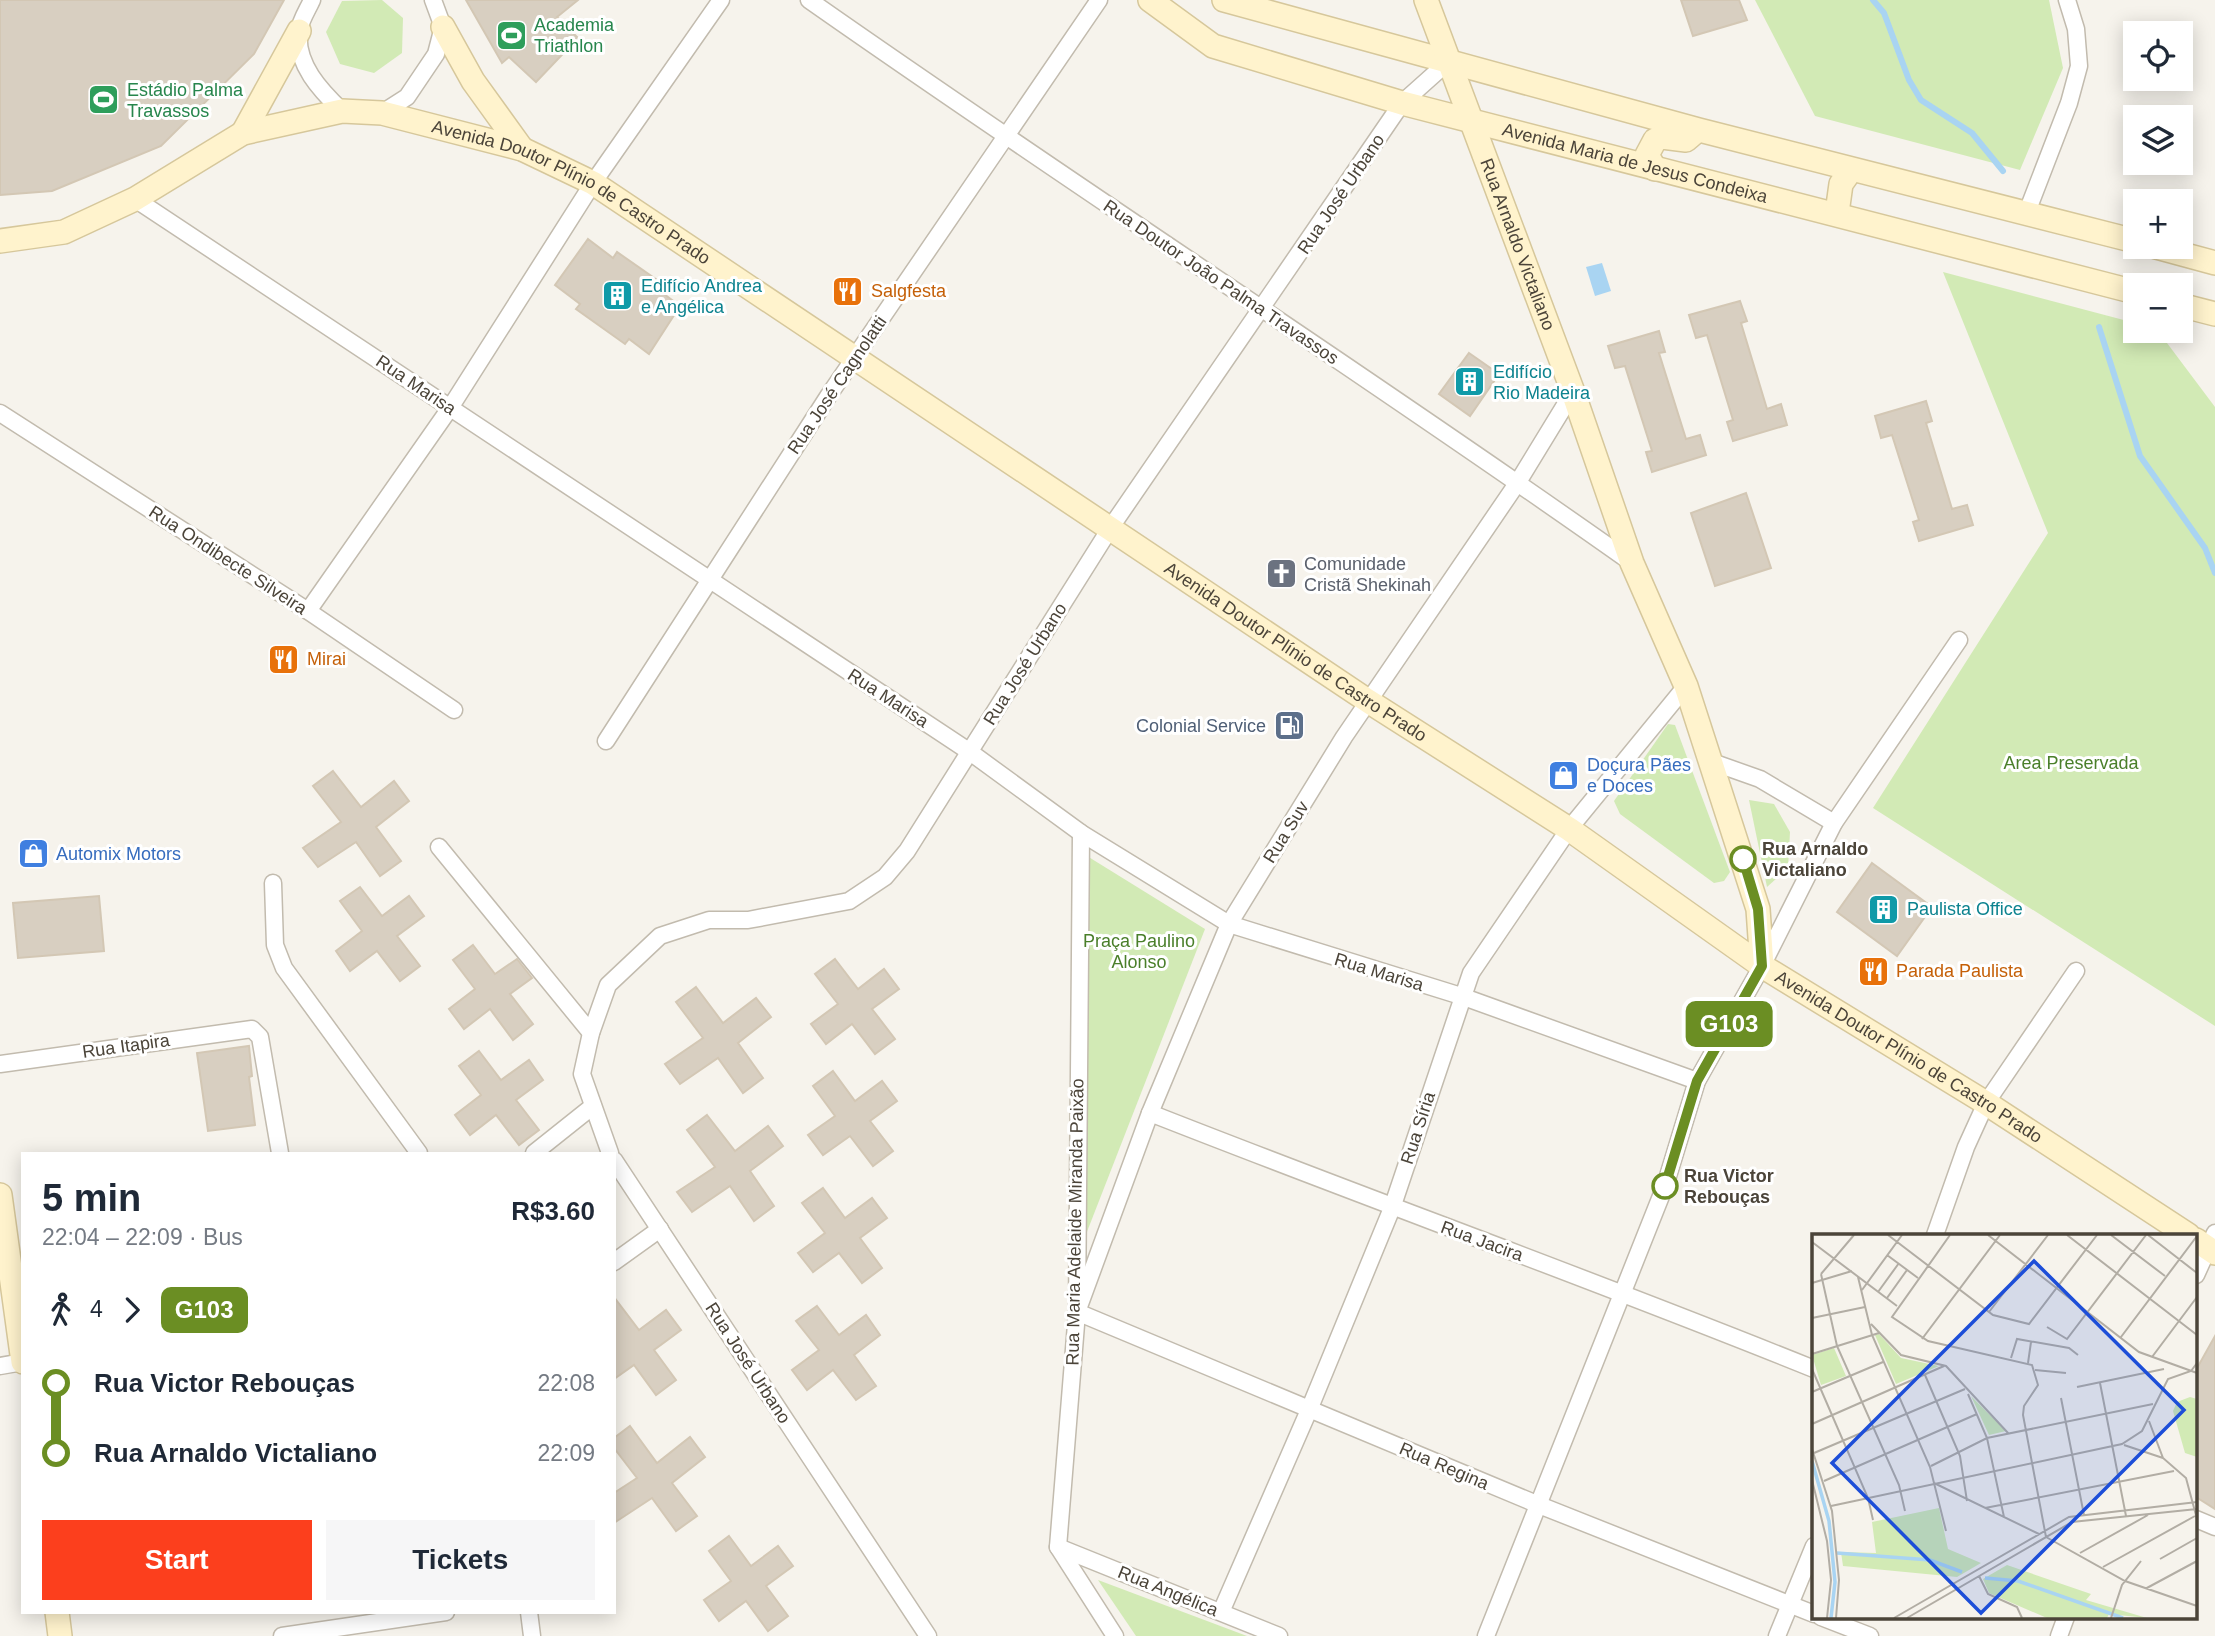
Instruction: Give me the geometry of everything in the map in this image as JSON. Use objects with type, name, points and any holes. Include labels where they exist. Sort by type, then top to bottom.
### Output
[{"type":"street","points":[[243,133],[299,31],[312,0]]},
{"type":"street","points":[[433,0],[443,27],[473,81],[522,149]]},
{"type":"street","points":[[308,611],[450,408],[593,183],[721,0]]},
{"type":"street","name":"Rua Doutor João Palma Travassos","points":[[809,0],[1006,138],[1518,482],[1632,563]]},
{"type":"street","name":"Rua José Cagnolatti","points":[[606,741],[855,356],[1099,0]]},
{"type":"street","name":"Avenida Maria de Jesus Condeixa","points":[[1150,0],[1213,46],[1402,103],[2123,289]]},
{"type":"street","points":[[1224,0],[1699,130],[2123,238]]},
{"type":"street","name":"Rua Arnaldo Victaliano","points":[[1426,0],[1573,392],[1632,563],[1686,686],[1758,909],[1762,966]]},
{"type":"street","points":[[2027,212],[2069,103],[2079,65],[2076,29],[2067,0]]},
{"type":"street","points":[[382,113],[407,97],[423,77],[436,54],[443,27]]},
{"type":"street","points":[[299,31],[310,78],[342,111]]},
{"type":"street","name":"Rua José Urbano","points":[[610,1152],[582,1074],[591,1033],[608,985],[660,936],[709,920],[748,920],[849,901],[885,877],[907,851],[1111,527],[1402,103],[1449,61]]},
{"type":"street","name":"Avenida Doutor Plínio de Castro Prado","points":[[0,241],[64,232],[135,200],[243,133],[342,111],[382,113],[522,149],[593,183],[1368,701],[1569,829],[1762,966],[1986,1103],[2191,1234]]},
{"type":"street","points":[[1655,169],[1647,155],[1655,140],[1662,137],[1686,140],[1699,130]]},
{"type":"street","points":[[1837,213],[1841,184],[1851,170]]},
{"type":"street","name":"Rua Marisa","points":[[135,200],[970,752],[1081,833],[1229,924],[1461,996],[1697,1081]]},
{"type":"street","points":[[2193,257],[2215,263]]},
{"type":"street","points":[[2193,308],[2215,314]]},
{"type":"street","name":"Rua Suv","points":[[1077,1312],[1150,1113],[1229,924],[1368,701],[1518,482],[1573,392]]},
{"type":"street","name":"Rua Ondibecte Silveira","points":[[0,413],[308,611],[454,710]]},
{"type":"street","points":[[1486,1636],[1665,1186],[1697,1081],[1762,966],[1834,823],[1959,640]]},
{"type":"street","name":"Rua Síria","points":[[1221,1612],[1309,1410],[1392,1208],[1461,996],[1471,973],[1569,829],[1686,686]]},
{"type":"street","points":[[1712,762],[1760,779],[1834,823]]},
{"type":"street","name":"Rua Maria Adelaide Miranda Paixão","points":[[1058,1547],[1077,1312],[1081,833]]},
{"type":"street","points":[[439,847],[591,1033]]},
{"type":"street","points":[[273,883],[275,945],[284,968],[418,1152]]},
{"type":"street","points":[[1935,1234],[1966,1147],[1986,1103],[2077,971]]},
{"type":"street","name":"Rua Itapira","points":[[0,1064],[252,1029],[260,1037],[280,1152]]},
{"type":"street","points":[[535,1152],[593,1106]]},
{"type":"street","name":"Rua Jacira","points":[[1150,1113],[1392,1208],[1623,1292],[1812,1368]]},
{"type":"street","name":"Rua José Urbano","points":[[616,1163],[928,1636]]},
{"type":"street","points":[[0,1195],[21,1347]]},
{"type":"street","points":[[616,1261],[660,1229]]},
{"type":"street","points":[[2198,1267],[2204,1242]]},
{"type":"street","name":"Rua Regina","points":[[1077,1312],[1539,1505],[1812,1613]]},
{"type":"street","points":[[0,1366],[21,1362]]},
{"type":"street","points":[[2198,1520],[2215,1527]]},
{"type":"street","points":[[1058,1547],[1115,1636]]},
{"type":"street","name":"Rua Angélica","points":[[1058,1547],[1279,1636]]},
{"type":"street","points":[[1777,1636],[1812,1551]]},
{"type":"street","points":[[57,1614],[60,1636]]},
{"type":"street","points":[[282,1636],[432,1614]]},
{"type":"street","points":[[529,1614],[532,1636]]},
{"type":"street","points":[[1824,1618],[1870,1636]]},
{"type":"street","points":[[2059,1636],[2066,1618]]},
{"type":"green space","points":[[382,0],[403,18],[402,53],[374,73],[340,64],[326,32],[342,1]]},
{"type":"green space","points":[[1755,0],[2049,0],[2063,68],[2020,170],[1815,116]]},
{"type":"green space","name":"Area Preservada","points":[[1943,272],[2123,320],[2123,343],[2167,343],[2215,407],[2215,1026],[1873,808],[2048,533]]},
{"type":"green space","points":[[1668,724],[1675,725],[1730,872],[1724,881],[1714,883],[1620,814],[1614,801]]},
{"type":"green space","points":[[1749,800],[1774,804],[1790,832],[1788,868],[1767,887]]},
{"type":"green space","name":"Praça Paulino Alonso","points":[[1087,856],[1205,929],[1083,1242]]},
{"type":"green space","points":[[1098,1580],[1247,1636],[1136,1636]]},
{"type":"water","points":[[1602,263],[1611,291],[1595,296],[1586,267]]},
{"type":"building","name":"Estádio Palma Travassos","points":[[0,0],[284,0],[254,54],[161,146],[52,191],[0,195]]},
{"type":"building","name":"Academia Triathlon","points":[[466,0],[578,0],[557,17],[578,38],[536,82],[509,57],[502,63]]},
{"type":"building","points":[[1681,0],[1739,0],[1747,20],[1693,36]]},
{"type":"building","name":"Edifício Andrea e Angélica","points":[[588,239],[613,258],[617,252],[660,282],[656,288],[680,306],[649,354],[629,339],[625,344],[576,309],[580,304],[555,285]]},
{"type":"building","points":[[1740,301],[1747,321],[1741,323],[1767,409],[1781,404],[1787,425],[1733,441],[1727,422],[1733,420],[1707,335],[1696,338],[1689,315]]},
{"type":"building","points":[[1659,331],[1665,352],[1659,353],[1686,439],[1700,435],[1706,455],[1652,472],[1646,452],[1652,451],[1625,366],[1615,368],[1608,346]]},
{"type":"building","name":"Edifício Rio Madeira","points":[[1469,353],[1499,374],[1470,416],[1439,394]]},
{"type":"building","points":[[1926,401],[1932,421],[1926,423],[1952,509],[1967,505],[1973,525],[1919,541],[1913,522],[1919,520],[1892,435],[1881,438],[1875,416]]},
{"type":"building","points":[[1746,493],[1771,568],[1715,586],[1691,513]]},
{"type":"building","points":[[333,771],[361,807],[394,781],[409,801],[376,827],[401,861],[380,876],[356,842],[318,867],[303,848],[341,822],[313,786]]},
{"type":"building","name":"Paulista Office","points":[[1872,863],[1932,907],[1897,956],[1837,912]]},
{"type":"building","points":[[360,887],[382,916],[409,896],[424,916],[397,936],[420,966],[400,981],[377,951],[350,971],[336,951],[362,931],[340,901]]},
{"type":"building","points":[[99,896],[104,951],[18,958],[13,903]]},
{"type":"building","points":[[473,945],[495,974],[517,959],[532,978],[510,994],[533,1024],[513,1040],[490,1009],[464,1029],[449,1009],[475,989],[453,960]]},
{"type":"building","points":[[835,959],[858,989],[884,969],[899,989],[872,1009],[895,1039],[875,1054],[852,1024],[826,1044],[811,1024],[838,1004],[815,974]]},
{"type":"building","points":[[696,987],[723,1023],[756,998],[771,1017],[738,1043],[763,1078],[743,1093],[718,1058],[680,1084],[665,1064],[703,1038],[676,1002]]},
{"type":"building","points":[[249,1046],[252,1076],[249,1077],[255,1125],[208,1131],[197,1053]]},
{"type":"building","points":[[479,1051],[501,1080],[529,1060],[543,1080],[516,1100],[539,1130],[519,1145],[496,1115],[470,1135],[455,1115],[481,1095],[459,1066]]},
{"type":"building","points":[[833,1071],[855,1101],[882,1081],[897,1101],[870,1121],[893,1151],[873,1166],[850,1136],[823,1155],[808,1135],[835,1116],[813,1086]]},
{"type":"building","points":[[707,1115],[735,1151],[768,1126],[783,1146],[750,1171],[774,1206],[754,1221],[730,1186],[692,1212],[677,1192],[715,1167],[687,1130]]},
{"type":"building","points":[[823,1188],[845,1218],[872,1198],[887,1218],[860,1238],[882,1268],[862,1283],[839,1253],[813,1272],[798,1253],[825,1233],[802,1203]]},
{"type":"building","points":[[616,1300],[639,1330],[666,1310],[681,1330],[654,1350],[676,1380],[656,1395],[634,1365],[616,1378]]},
{"type":"building","points":[[817,1306],[839,1335],[866,1315],[880,1335],[854,1355],[876,1386],[856,1400],[833,1370],[807,1390],[792,1370],[819,1350],[796,1321]]},
{"type":"building","points":[[2215,1336],[2215,1509],[2198,1498],[2198,1366]]},
{"type":"building","points":[[630,1426],[657,1463],[690,1437],[705,1457],[672,1483],[697,1516],[676,1531],[652,1498],[616,1522],[616,1492],[637,1478],[616,1451],[616,1436]]},
{"type":"building","points":[[729,1536],[751,1566],[778,1546],[793,1566],[766,1586],[788,1616],[768,1631],[746,1601],[719,1621],[704,1600],[731,1581],[709,1551]]},
{"type":"waterway","points":[[1873,0],[1884,13],[1909,80],[1921,100],[1972,133],[2003,171]]},
{"type":"waterway","points":[[2099,327],[2140,456],[2205,548],[2215,573]]},
{"type":"bus line","name":"G103","points":[[1665,1186],[1697,1081],[1762,966],[1758,909],[1743,859]]},
{"type":"place","name":"Academia Triathlon","points":[[511,35]]},
{"type":"place","name":"Estádio Palma Travassos","points":[[104,100]]},
{"type":"place","name":"Salgfesta","points":[[848,291]]},
{"type":"place","name":"Edifício Andrea e Angélica","points":[[618,296]]},
{"type":"place","name":"Edifício Rio Madeira","points":[[1470,382]]},
{"type":"place","name":"Comunidade Cristã Shekinah","points":[[1281,574]]},
{"type":"place","name":"Mirai","points":[[284,659]]},
{"type":"place","name":"Colonial Service","points":[[1289,726]]},
{"type":"place","name":"Doçura Pães e Doces","points":[[1564,775]]},
{"type":"place","name":"Automix Motors","points":[[33,854]]},
{"type":"place","name":"Rua Arnaldo Victaliano","points":[[1743,859]]},
{"type":"place","name":"Paulista Office","points":[[1884,909]]},
{"type":"place","name":"Parada Paulista","points":[[1873,971]]},
{"type":"place","name":"Rua Victor Rebouças","points":[[1665,1186]]}]
